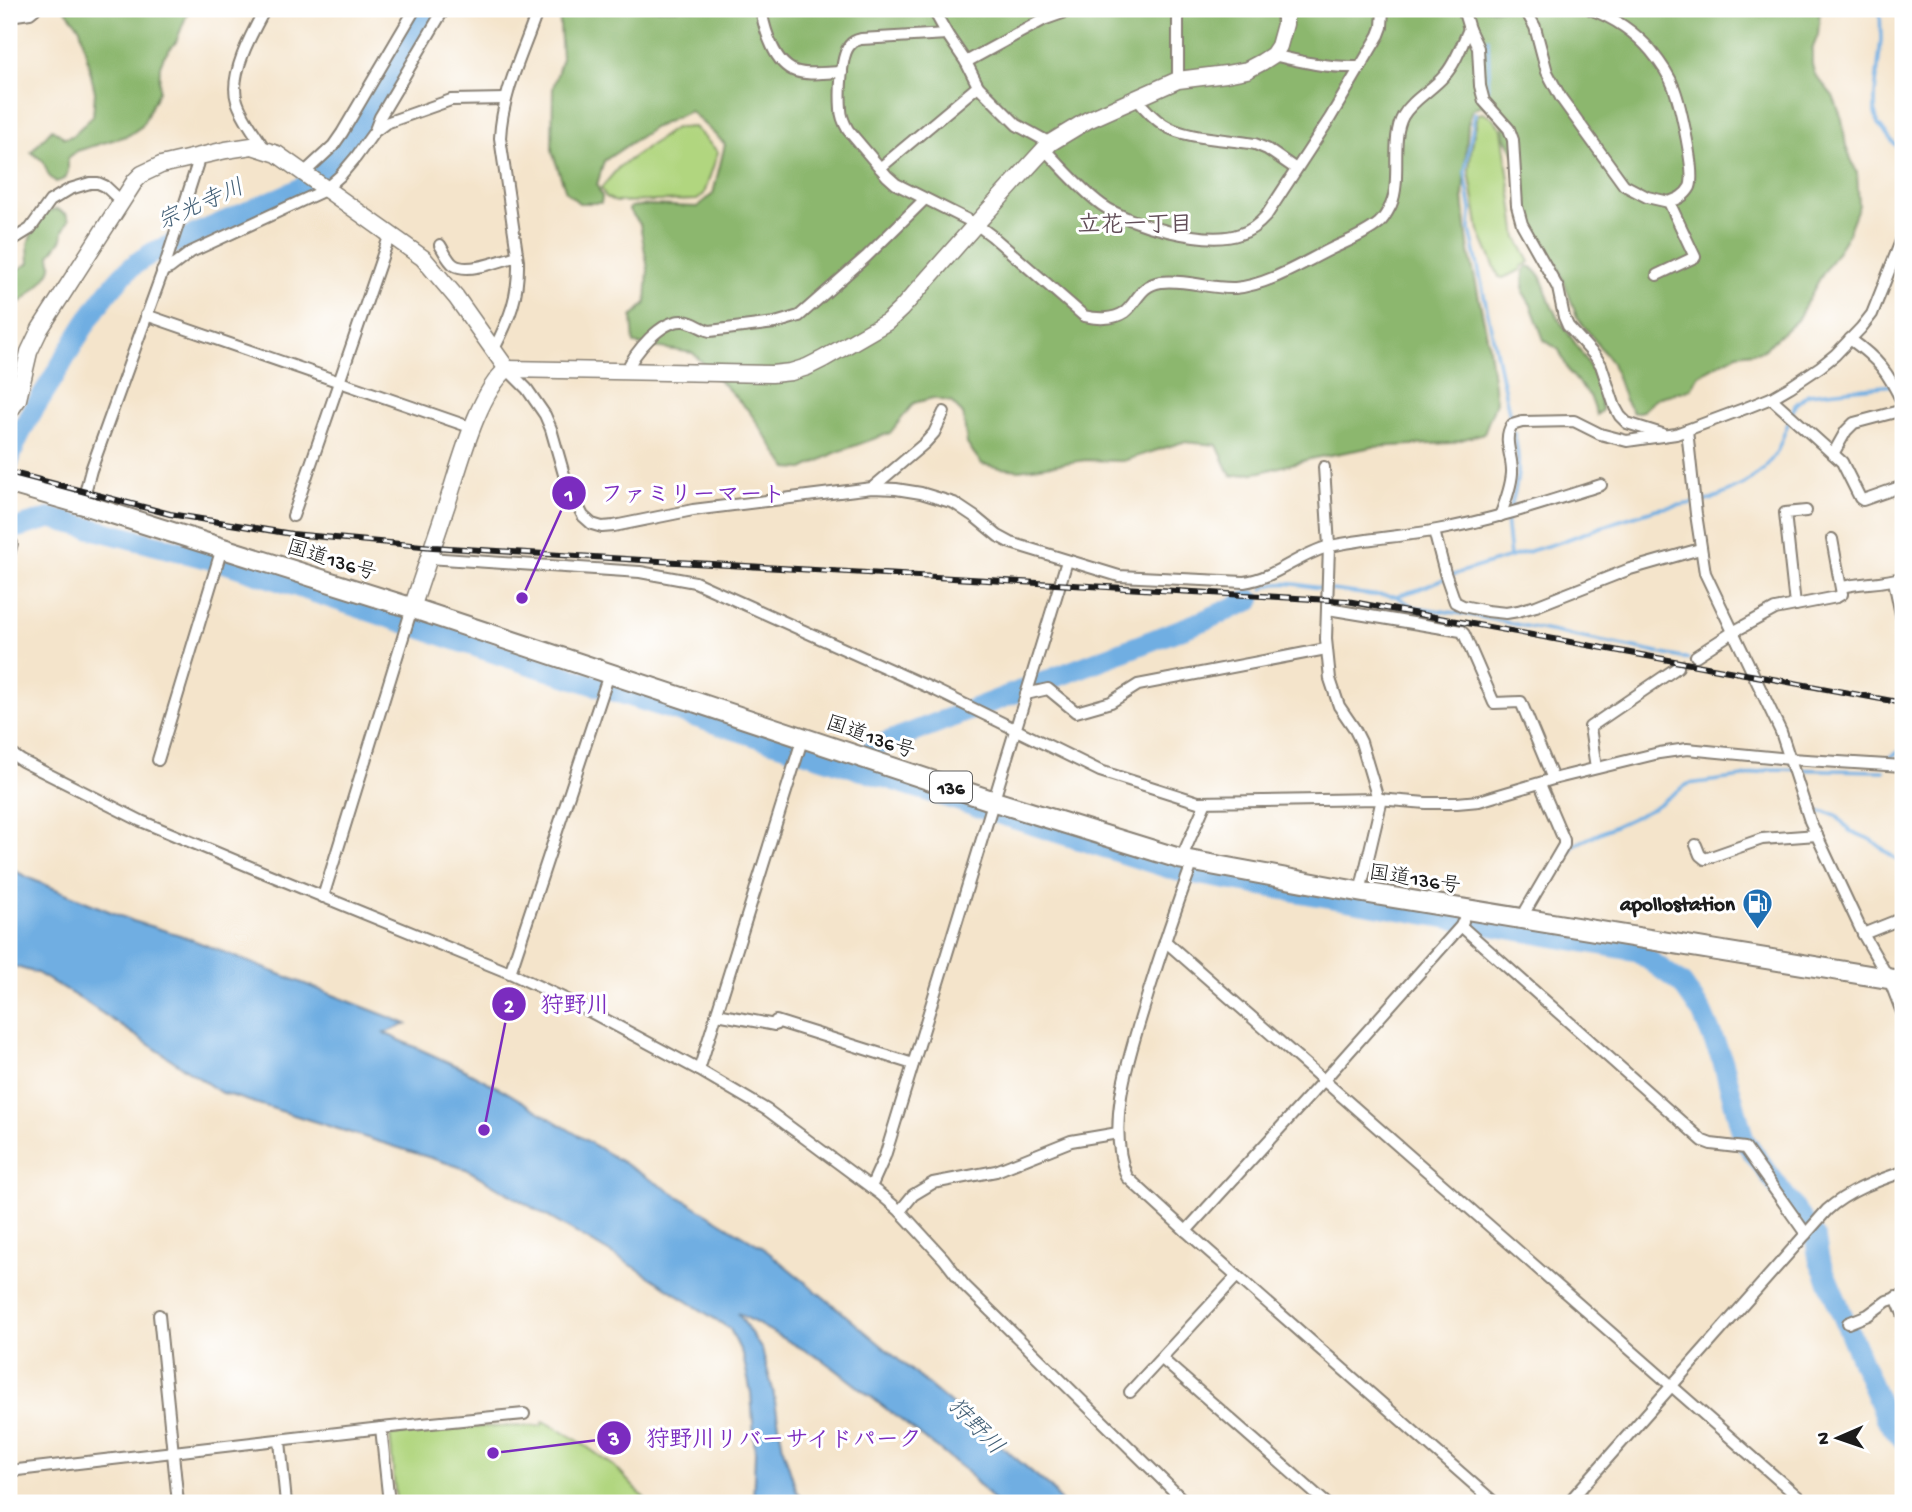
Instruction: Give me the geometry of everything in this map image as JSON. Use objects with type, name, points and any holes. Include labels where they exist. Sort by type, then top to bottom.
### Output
[{"type":"highway","name":"国道136号","points":[[17,485],[222,548],[409,619],[609,674],[993,801],[1187,860],[1360,892],[1464,918],[1524,919],[1896,980]]},
{"type":"street","points":[[9,16],[30,13],[35,9]]},
{"type":"street","points":[[264,148],[237,101],[234,88],[243,54],[265,9]]},
{"type":"street","points":[[306,173],[342,133],[415,9]]},
{"type":"street","points":[[163,268],[170,268],[191,252],[318,194],[340,176],[374,132],[380,117],[444,9]]},
{"type":"street","points":[[494,349],[507,324],[515,300],[518,278],[500,138],[501,119],[538,9]]},
{"type":"street","points":[[767,9],[762,14],[764,27],[778,58],[786,68],[801,73],[842,72]]},
{"type":"street","points":[[933,9],[978,86],[1017,125],[1047,146],[1082,189],[1125,219],[1182,234],[1213,238],[1242,234],[1256,226],[1273,207],[1330,118],[1382,27],[1383,9]]},
{"type":"street","points":[[966,62],[1043,20],[1073,9]]},
{"type":"street","points":[[1178,9],[1178,80]]},
{"type":"street","points":[[323,897],[428,558],[473,428],[497,377],[507,369],[772,374],[807,367],[887,321],[924,284],[1047,146],[1088,120],[1178,80],[1247,70],[1262,62],[1273,55],[1283,36],[1286,9]]},
{"type":"street","points":[[1464,9],[1478,48],[1479,86],[1483,101],[1509,129],[1513,140],[1517,206],[1522,224],[1554,279],[1568,326],[1601,365],[1620,416],[1627,423],[1668,436]]},
{"type":"street","points":[[1525,9],[1535,27],[1547,72],[1561,98],[1624,185],[1647,197],[1669,202],[1682,196],[1688,190],[1692,179],[1688,148],[1673,85],[1662,66],[1641,41],[1597,10]]},
{"type":"street","points":[[947,34],[860,39],[849,45],[842,72],[843,121],[896,184],[976,224],[1084,316],[1095,319],[1125,312],[1139,294],[1157,283],[1171,282],[1217,288],[1247,286],[1270,278],[1366,232],[1381,221],[1391,205],[1395,185],[1397,135],[1401,118],[1410,106],[1446,74],[1469,29]]},
{"type":"street","points":[[1273,55],[1337,68],[1359,67]]},
{"type":"street","points":[[880,168],[978,86]]},
{"type":"street","points":[[1136,98],[1164,126],[1178,132],[1255,144],[1296,169]]},
{"type":"street","points":[[374,132],[386,123],[451,100],[506,99]]},
{"type":"street","points":[[9,412],[18,399],[29,352],[40,329],[135,181],[161,164],[252,146],[277,154],[306,173],[423,258],[440,276],[507,369],[527,389],[545,415],[567,485],[583,516],[592,524],[602,527],[694,510],[872,488],[896,489],[954,503],[1011,544],[1118,576],[1244,582],[1263,578],[1299,558],[1329,546],[1434,531],[1500,516],[1601,485]]},
{"type":"street","points":[[82,504],[91,470],[177,229],[200,156]]},
{"type":"street","points":[[9,242],[30,229],[50,201],[70,189],[98,183],[121,201]]},
{"type":"street","points":[[626,372],[629,363],[644,345],[674,321],[693,323],[710,331],[775,323],[799,316],[866,257],[925,199]]},
{"type":"street","points":[[1657,275],[1695,257],[1669,202]]},
{"type":"street","points":[[293,516],[390,234]]},
{"type":"street","points":[[1500,516],[1512,473],[1507,433],[1512,425],[1522,422],[1579,422],[1600,434],[1627,441],[1668,436],[1772,398],[1821,368],[1872,314],[1903,236]]},
{"type":"street","points":[[440,245],[453,264],[462,268],[472,268],[517,256]]},
{"type":"street","points":[[146,315],[473,428]]},
{"type":"street","points":[[1850,339],[1876,359],[1891,377],[1903,404]]},
{"type":"street","points":[[1772,398],[1842,462],[1855,492],[1863,500],[1897,488],[1903,497]]},
{"type":"street","points":[[1833,454],[1846,431],[1854,423],[1903,410]]},
{"type":"street","points":[[872,488],[925,443],[934,433],[944,412]]},
{"type":"street","points":[[1687,430],[1705,573],[1781,732],[1805,810],[1863,934],[1896,980],[1903,1014]]},
{"type":"street","points":[[1324,467],[1329,546],[1326,649],[1329,679],[1333,694],[1361,743],[1380,799],[1360,892]]},
{"type":"street","points":[[1795,605],[1785,513],[1806,511]]},
{"type":"street","points":[[1434,531],[1444,573],[1455,602],[1463,606],[1506,613],[1536,606],[1630,569],[1700,549]]},
{"type":"street","points":[[1696,656],[1732,632],[1775,609],[1842,594],[1832,539]]},
{"type":"street","points":[[9,555],[12,543]]},
{"type":"street","points":[[158,760],[222,548]]},
{"type":"street","points":[[428,558],[640,572],[695,582],[935,690],[1100,771],[1188,800],[1380,799],[1457,803],[1479,800],[1659,753],[1686,749],[1903,766]]},
{"type":"street","points":[[871,1187],[885,1156],[1067,561]]},
{"type":"street","points":[[1842,587],[1899,579],[1903,624]]},
{"type":"street","points":[[1328,609],[1461,631],[1494,703],[1521,702],[1553,779]]},
{"type":"street","points":[[1026,694],[1048,689],[1076,712],[1084,711],[1111,702],[1138,685],[1326,649]]},
{"type":"street","points":[[1596,768],[1590,727],[1678,667]]},
{"type":"street","points":[[510,973],[609,674]]},
{"type":"street","points":[[699,1070],[803,737]]},
{"type":"street","points":[[9,752],[141,821],[510,973],[576,1004],[767,1110],[900,1211],[964,1285],[1186,1503]]},
{"type":"street","points":[[1524,919],[1526,910],[1564,845],[1540,784]]},
{"type":"street","points":[[1206,802],[1125,1070],[1118,1133],[1122,1165],[1127,1177],[1186,1231],[1495,1503]]},
{"type":"street","points":[[1696,845],[1705,859],[1762,839],[1817,835]]},
{"type":"street","points":[[1186,1231],[1324,1080],[1464,918],[1703,1141],[1745,1148],[1806,1234]]},
{"type":"street","points":[[1863,934],[1903,918]]},
{"type":"street","points":[[1165,941],[1805,1503]]},
{"type":"street","points":[[716,1014],[775,1025],[776,1021],[912,1064]]},
{"type":"street","points":[[900,1211],[913,1195],[933,1183],[996,1171],[1071,1141],[1118,1133]]},
{"type":"street","points":[[1568,1503],[1827,1210],[1868,1185],[1903,1172]]},
{"type":"street","points":[[1130,1392],[1237,1276]]},
{"type":"street","points":[[1848,1323],[1900,1296],[1903,1314]]},
{"type":"street","points":[[159,1315],[178,1503]]},
{"type":"street","points":[[1162,1359],[1326,1503]]},
{"type":"street","points":[[9,1471],[524,1414]]},
{"type":"street","points":[[381,1428],[389,1503]]},
{"type":"street","points":[[280,1441],[286,1503]]},
{"type":"green space","points":[[65,9],[189,9],[176,42],[164,56],[160,66],[159,90],[142,126],[129,135],[77,151],[68,158],[65,179],[56,182],[49,176],[43,161],[31,152],[52,129],[65,138],[72,136],[93,116],[95,92],[80,28]]},
{"type":"green space","points":[[559,9],[1820,9],[1812,64],[1814,73],[1833,96],[1842,119],[1846,147],[1857,173],[1859,205],[1846,238],[1797,320],[1762,351],[1737,354],[1699,375],[1691,389],[1657,398],[1643,411],[1633,413],[1625,400],[1612,363],[1577,317],[1557,263],[1528,228],[1521,206],[1518,159],[1505,137],[1503,117],[1481,105],[1472,110],[1468,124],[1463,197],[1468,246],[1488,341],[1496,402],[1484,433],[1451,443],[1373,447],[1231,476],[1217,445],[1183,442],[1123,461],[1086,460],[1019,470],[982,464],[967,444],[963,414],[951,402],[933,398],[914,403],[890,433],[835,453],[803,469],[787,468],[749,411],[693,353],[634,344],[632,317],[646,303],[648,269],[640,224],[629,210],[630,207],[697,207],[713,194],[725,144],[690,111],[653,128],[604,161],[597,185],[602,197],[601,203],[579,203],[566,192],[552,151],[553,88],[562,58]]},
{"type":"green space","points":[[1483,113],[1493,118],[1502,129],[1517,238],[1530,262],[1521,267],[1521,270],[1503,278],[1499,277],[1479,231],[1469,170],[1478,114]]},
{"type":"green space","points":[[694,127],[718,152],[704,194],[697,200],[616,202],[606,197],[601,188],[619,167],[675,128]]},
{"type":"green space","points":[[56,209],[66,214],[69,220],[62,239],[50,255],[50,271],[21,302],[15,295],[14,286],[9,282],[9,275],[29,263],[28,244],[33,230],[44,213]]},
{"type":"green space","points":[[1528,266],[1541,277],[1552,307],[1591,368],[1598,386],[1602,410],[1597,415],[1590,396],[1569,372],[1559,350],[1544,340],[1531,305],[1523,292],[1524,270]]},
{"type":"green space","points":[[544,1421],[614,1466],[649,1503],[396,1503],[390,1435],[466,1427],[541,1426]]},
{"type":"water","points":[[9,868],[133,921],[180,935],[407,1024],[384,1033],[505,1091],[762,1247],[1051,1488],[1062,1503],[996,1503],[965,1470],[826,1362],[738,1313],[762,1350],[773,1390],[783,1448],[797,1492],[807,1503],[753,1503],[755,1452],[751,1393],[743,1356],[730,1329],[636,1268],[466,1169],[220,1092],[87,1003],[37,973],[9,965]]},
{"type":"waterway","name":"宗光寺川","points":[[9,462],[33,410],[89,319],[119,279],[152,253],[310,182],[346,148],[429,9]]},
{"type":"waterway","points":[[1880,9],[1881,40],[1875,113],[1878,124],[1903,154]]},
{"type":"waterway","points":[[1487,90],[1488,39]]},
{"type":"waterway","points":[[1475,113],[1465,172],[1471,210],[1470,229],[1510,417]]},
{"type":"waterway","points":[[1331,590],[1396,596],[1461,572],[1657,509],[1711,500],[1744,484],[1764,469],[1777,452],[1795,405],[1808,394],[1903,384]]},
{"type":"waterway","points":[[1510,509],[1518,471],[1514,433]]},
{"type":"waterway","points":[[9,530],[51,518],[229,564],[510,658],[1178,871],[1637,951],[1682,984],[1702,1013],[1723,1062],[1744,1140],[1815,1237],[1819,1259],[1885,1417],[1903,1439]]},
{"type":"waterway","points":[[1506,518],[1510,557]]},
{"type":"waterway","points":[[1263,589],[1284,583],[1324,589]]},
{"type":"waterway","points":[[1396,596],[1414,607],[1470,615],[1688,659]]},
{"type":"waterway","points":[[859,770],[874,747],[1251,600]]},
{"type":"waterway","points":[[1889,758],[1903,749]]},
{"type":"waterway","points":[[1534,913],[1574,845],[1650,810],[1688,784],[1743,777],[1771,769],[1884,771]]},
{"type":"waterway","points":[[1815,812],[1836,815],[1850,831],[1872,840],[1903,865]]},
{"type":"tunnel","points":[[1678,667],[1696,656]]},
{"type":"railway","points":[[9,472],[170,514],[292,534],[433,547],[1347,601],[1903,703]]},
{"type":"place","name":"ファミリーマート","points":[[522,598]]},
{"type":"place","name":"apollostation","points":[[1758,930]]},
{"type":"place","name":"狩野川","points":[[484,1130]]},
{"type":"place","name":"狩野川リバーサイドパーク","points":[[493,1453]]},
{"type":"district","name":"立花一丁目","points":[[1135,223]]}]
